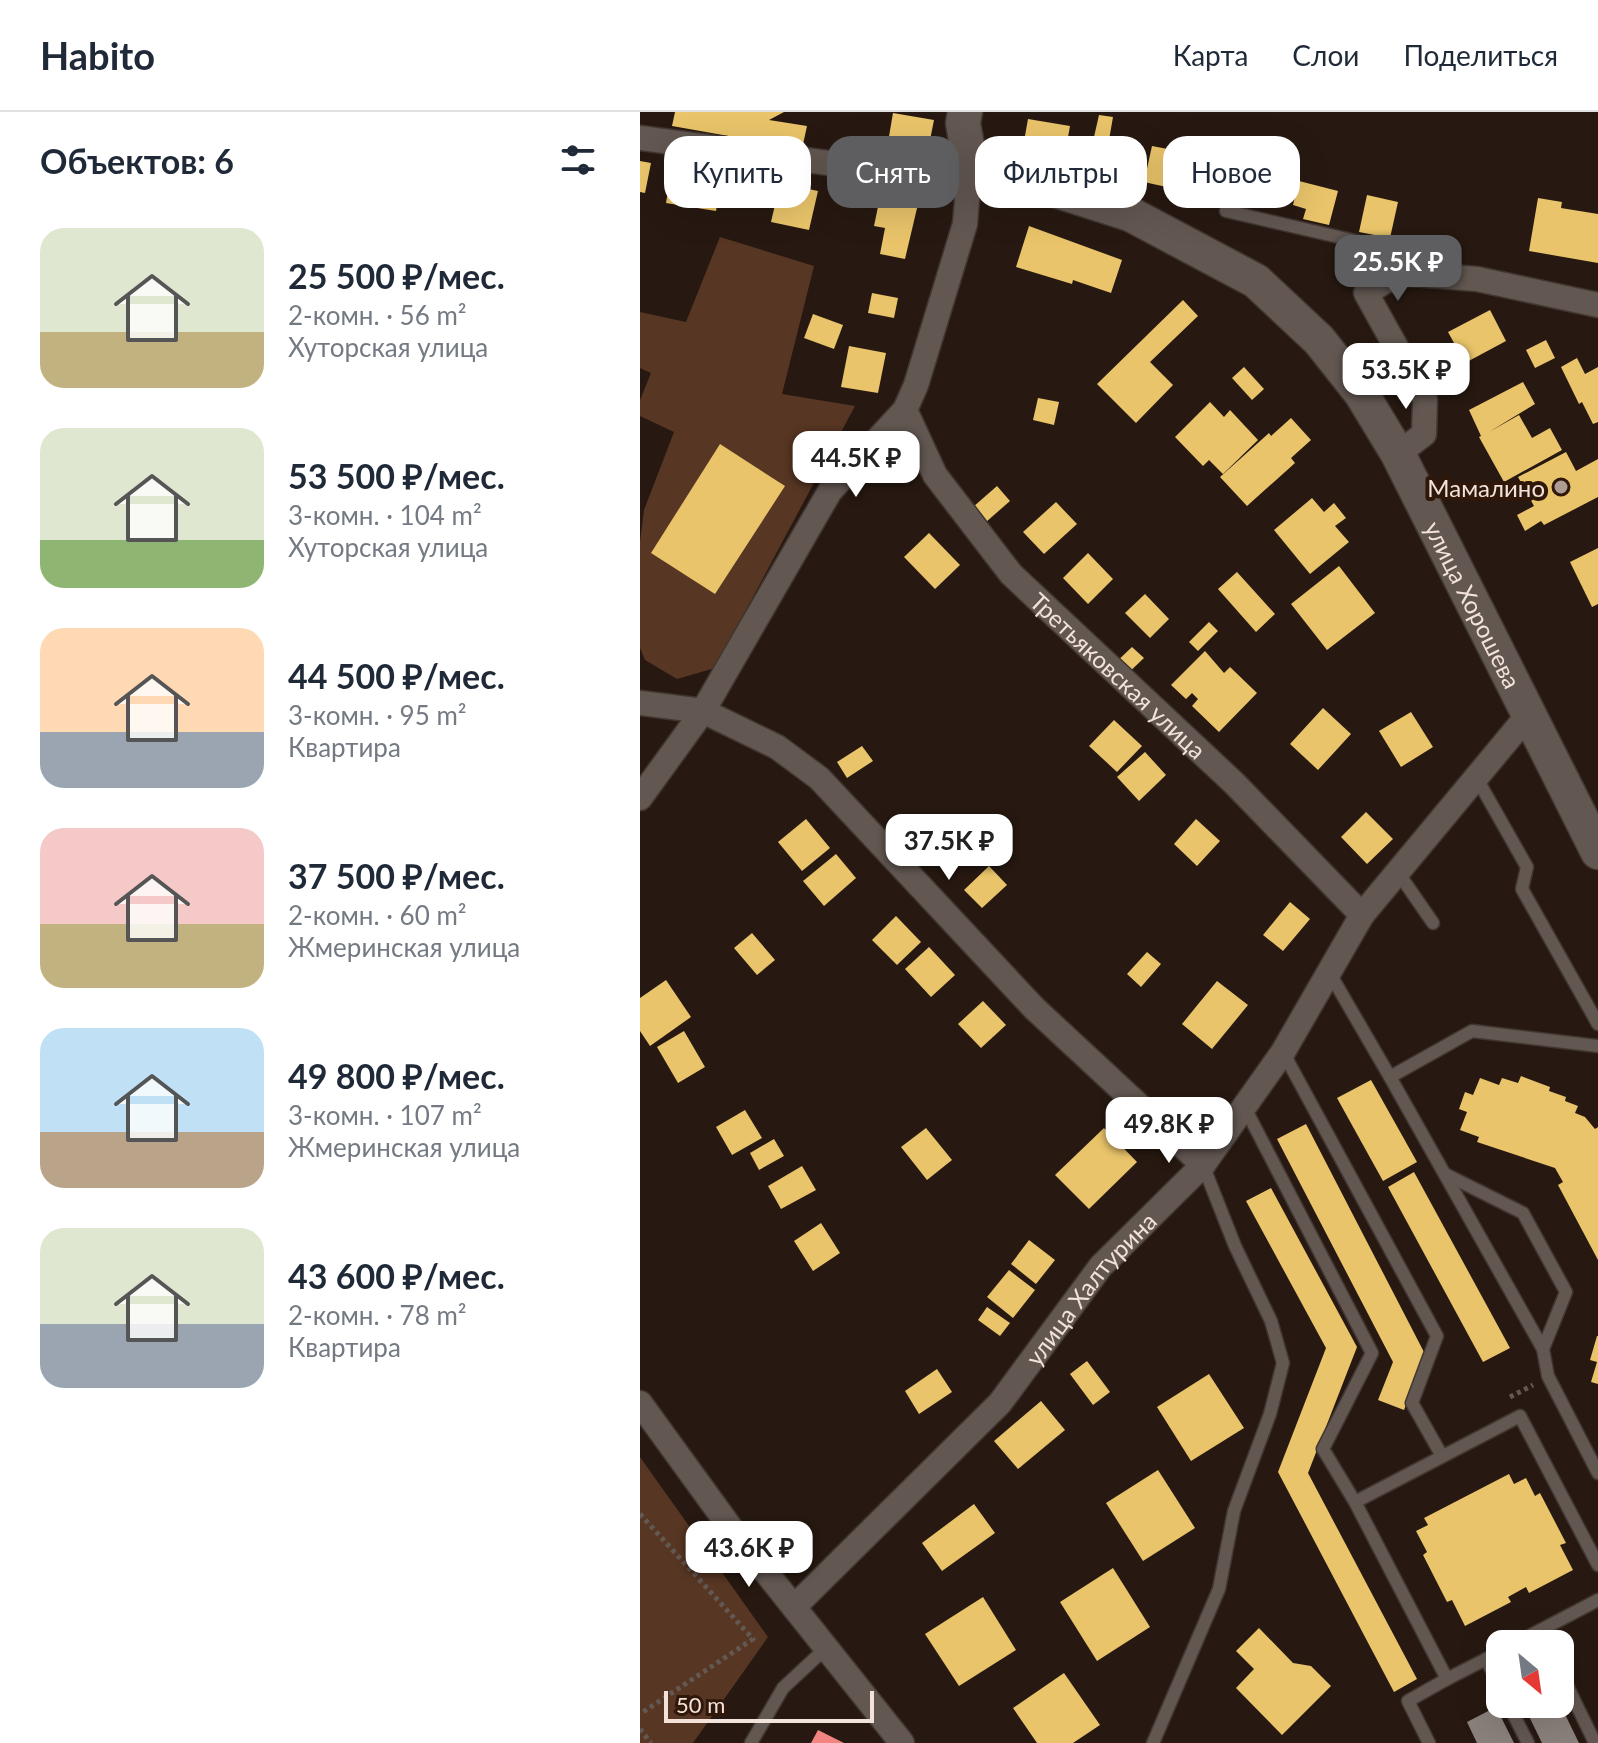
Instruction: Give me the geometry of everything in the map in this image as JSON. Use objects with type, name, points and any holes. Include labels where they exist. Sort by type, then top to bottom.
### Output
[{"type":"main road","points":[[965,112],[963,123],[970,163]]},
{"type":"main road","name":"улица Хорошева","points":[[970,163],[1130,214],[1256,281],[1319,340],[1361,393],[1398,454],[1598,852]]},
{"type":"street","points":[[640,138],[941,178],[970,163]]},
{"type":"street","points":[[640,798],[703,711],[830,491],[905,410],[916,385],[965,224],[970,163]]},
{"type":"street","points":[[1398,454],[1424,434],[1425,399],[1366,293],[1399,273],[1477,279],[1598,305]]},
{"type":"street","name":"Третьяковская улица","points":[[905,410],[935,475],[1011,574],[1235,784],[1362,915]]},
{"type":"street","points":[[640,703],[703,711],[777,747],[819,778],[1034,1008],[1203,1165]]},
{"type":"street","name":"улица Халтурина","points":[[794,1607],[1000,1403],[1101,1266],[1203,1165],[1283,1052],[1362,915],[1475,775],[1529,714]]},
{"type":"street","points":[[640,1403],[730,1527],[902,1743]]},
{"type":"lane","points":[[1226,211],[1356,241],[1399,273]]},
{"type":"lane","points":[[1475,775],[1527,867],[1522,889],[1598,1024]]},
{"type":"lane","points":[[1397,871],[1433,923]]},
{"type":"lane","points":[[1329,972],[1543,1349],[1548,1376],[1597,1471]]},
{"type":"lane","points":[[1390,1077],[1472,1031],[1598,1046]]},
{"type":"lane","points":[[1283,1052],[1437,1336],[1412,1403],[1442,1456]]},
{"type":"lane","points":[[1245,1108],[1372,1353],[1323,1449],[1355,1502],[1447,1679]]},
{"type":"lane","points":[[1153,1743],[1219,1589],[1234,1511],[1270,1414],[1283,1363],[1271,1321],[1235,1246],[1203,1165]]},
{"type":"lane","points":[[1445,1174],[1523,1213],[1566,1292],[1543,1349]]},
{"type":"lane","points":[[1355,1502],[1520,1416],[1598,1565]]},
{"type":"lane","points":[[1540,1630],[1598,1600]]},
{"type":"lane","points":[[751,1743],[783,1688],[826,1648]]},
{"type":"lane","points":[[1429,1743],[1408,1701],[1486,1659]]},
{"type":"lane","points":[[1574,1700],[1595,1743]]},
{"type":"lane","points":[[1515,1718],[1528,1743]]},
{"type":"path","points":[[1499,1403],[1548,1376]]},
{"type":"path","points":[[640,1514],[753,1639],[640,1714]]},
{"type":"path","points":[[640,1729],[651,1743]]},
{"type":"shaded area","points":[[720,237],[814,266],[782,394],[855,406],[715,668],[677,679],[645,660],[640,648],[640,542],[644,510],[674,432],[640,416],[640,400],[651,373],[640,368],[640,312],[686,322]]},
{"type":"shaded area","points":[[640,1457],[768,1637],[693,1743],[640,1743]]},
{"type":"building: Жильё","points":[[675,112],[784,112],[769,120],[807,126],[805,136],[729,136],[672,126]]},
{"type":"building: Жильё","points":[[893,113],[934,120],[931,136],[889,136]]},
{"type":"building: Жильё","points":[[1099,115],[1113,117],[1110,136],[1094,136]]},
{"type":"building: Жильё","points":[[1028,119],[1070,126],[1068,136],[1025,136]]},
{"type":"building: Жильё","points":[[1152,146],[1163,148],[1163,186],[1147,183]]},
{"type":"building: Жильё","points":[[640,161],[651,163],[645,193],[640,192]]},
{"type":"building: Жильё","points":[[1300,181],[1338,191],[1329,225],[1303,219],[1306,209],[1300,207]]},
{"type":"building: Жильё","points":[[811,190],[818,191],[809,230],[771,222],[774,208],[811,208]]},
{"type":"building: Жильё","points":[[1367,195],[1398,202],[1390,238],[1359,232]]},
{"type":"building: Жильё","points":[[1538,198],[1562,202],[1561,208],[1598,214],[1598,263],[1529,251]]},
{"type":"building: Жильё","points":[[878,208],[917,208],[905,259],[880,254],[885,228],[874,226]]},
{"type":"building: Жильё","points":[[1029,226],[1122,260],[1111,293],[1073,280],[1072,284],[1016,267]]},
{"type":"building: Жильё","points":[[872,293],[898,298],[894,318],[868,313]]},
{"type":"building: Жильё","points":[[1183,300],[1198,316],[1150,362],[1173,385],[1136,423],[1097,384]]},
{"type":"building: Жильё","points":[[1490,310],[1506,341],[1465,363],[1448,332]]},
{"type":"building: Жильё","points":[[813,314],[843,325],[834,349],[804,338]]},
{"type":"building: Жильё","points":[[1546,340],[1555,358],[1535,368],[1526,350]]},
{"type":"building: Жильё","points":[[849,346],[886,353],[878,393],[841,387]]},
{"type":"building: Жильё","points":[[1577,358],[1585,374],[1598,367],[1598,422],[1593,424],[1582,402],[1579,404],[1561,367]]},
{"type":"building: Жильё","points":[[1244,367],[1264,389],[1252,400],[1232,378]]},
{"type":"building: Жильё","points":[[1523,382],[1535,404],[1489,432],[1519,415],[1532,438],[1550,428],[1562,450],[1504,482],[1479,437],[1469,410]]},
{"type":"building: Жильё","points":[[1038,398],[1059,402],[1054,425],[1033,420]]},
{"type":"building: Жильё","points":[[1210,402],[1224,417],[1230,410],[1258,440],[1223,474],[1209,460],[1203,466],[1175,437]]},
{"type":"building: Жильё","points":[[1291,418],[1311,440],[1291,458],[1295,463],[1247,506],[1220,477],[1269,433],[1271,436]]},
{"type":"building: Жильё","points":[[720,444],[785,486],[715,594],[651,553]]},
{"type":"building: Жильё","name":"Мамалино","points":[[1566,452],[1576,471],[1598,459],[1598,497],[1544,525],[1541,521],[1525,531],[1517,515],[1534,506],[1518,477]]},
{"type":"building: Жильё","points":[[997,486],[1010,501],[986,522],[973,507]]},
{"type":"building: Жильё","points":[[1312,498],[1324,512],[1334,503],[1346,518],[1335,526],[1349,542],[1310,574],[1274,530]]},
{"type":"building: Жильё","points":[[1056,502],[1077,524],[1044,554],[1023,532]]},
{"type":"building: Жильё","points":[[929,533],[960,565],[935,589],[904,557]]},
{"type":"building: Жильё","points":[[1598,548],[1598,604],[1592,607],[1570,562]]},
{"type":"building: Жильё","points":[[1088,553],[1113,579],[1088,604],[1063,578]]},
{"type":"building: Жильё","points":[[1339,566],[1375,613],[1327,650],[1291,604]]},
{"type":"building: Жильё","points":[[1237,572],[1275,614],[1256,632],[1218,589]]},
{"type":"building: Жильё","points":[[1145,594],[1169,619],[1150,638],[1125,613]]},
{"type":"building: Жильё","points":[[1209,622],[1218,631],[1198,651],[1189,642]]},
{"type":"building: Жильё","points":[[1132,647],[1144,658],[1124,677],[1113,665]]},
{"type":"building: Жильё","points":[[1205,651],[1224,673],[1230,667],[1257,693],[1219,732],[1192,706],[1198,699],[1192,693],[1186,699],[1171,685]]},
{"type":"building: Жильё","points":[[1323,708],[1351,734],[1318,770],[1290,744]]},
{"type":"building: Жильё","points":[[1411,712],[1433,747],[1401,767],[1379,731]]},
{"type":"building: Жильё","points":[[1114,720],[1142,746],[1117,772],[1089,746]]},
{"type":"building: Жильё","points":[[862,746],[873,761],[847,778],[837,762]]},
{"type":"building: Жильё","points":[[1145,752],[1166,775],[1139,801],[1117,777]]},
{"type":"building: Жильё","points":[[1366,812],[1393,839],[1367,864],[1341,837]]},
{"type":"building: Жильё","points":[[806,819],[830,848],[802,871],[778,842]]},
{"type":"building: Жильё","points":[[1196,819],[1220,841],[1197,866],[1174,844]]},
{"type":"building: Жильё","points":[[836,854],[856,878],[824,906],[803,881]]},
{"type":"building: Жильё","points":[[989,866],[1007,885],[982,908],[964,890]]},
{"type":"building: Жильё","points":[[1290,902],[1310,919],[1283,951],[1263,935]]},
{"type":"building: Жильё","points":[[896,916],[921,942],[897,965],[872,940]]},
{"type":"building: Жильё","points":[[752,933],[775,960],[757,975],[734,948]]},
{"type":"building: Жильё","points":[[929,947],[955,975],[931,997],[905,969]]},
{"type":"building: Жильё","points":[[1147,952],[1161,964],[1141,987],[1127,974]]},
{"type":"building: Жильё","points":[[666,980],[691,1017],[650,1046],[640,1031],[640,998]]},
{"type":"building: Жильё","points":[[1217,981],[1248,1005],[1212,1049],[1182,1024]]},
{"type":"building: Жильё","points":[[983,1001],[1006,1025],[981,1048],[958,1024]]},
{"type":"building: Жильё","points":[[684,1031],[705,1067],[678,1083],[657,1047]]},
{"type":"building: Жильё","points":[[1521,1076],[1566,1097],[1565,1101],[1578,1106],[1575,1113],[1585,1117],[1595,1129],[1598,1127],[1598,1260],[1558,1185],[1563,1182],[1555,1168],[1477,1142],[1479,1137],[1460,1130],[1467,1112],[1459,1109],[1465,1092],[1473,1095],[1480,1078],[1499,1085],[1502,1078],[1518,1083]]},
{"type":"building: Жильё","points":[[1371,1080],[1417,1162],[1383,1181],[1337,1098]]},
{"type":"building: Жильё","points":[[745,1110],[762,1138],[732,1155],[716,1127]]},
{"type":"building: Жильё","points":[[1306,1124],[1425,1354],[1404,1410],[1378,1400],[1393,1362],[1277,1139]]},
{"type":"building: Жильё","points":[[926,1128],[952,1160],[927,1180],[901,1147]]},
{"type":"building: Жильё","points":[[1104,1128],[1137,1162],[1089,1209],[1055,1175]]},
{"type":"building: Жильё","points":[[774,1139],[784,1156],[759,1170],[750,1153]]},
{"type":"building: Жильё","points":[[802,1166],[816,1190],[781,1209],[768,1186]]},
{"type":"building: Жильё","points":[[1414,1172],[1510,1348],[1483,1362],[1388,1187]]},
{"type":"building: Жильё","points":[[1271,1188],[1357,1347],[1308,1473],[1417,1679],[1394,1692],[1278,1472],[1326,1348],[1246,1201]]},
{"type":"building: Жильё","points":[[821,1223],[840,1253],[813,1271],[794,1241]]},
{"type":"building: Жильё","points":[[1029,1240],[1055,1260],[1036,1284],[1011,1264]]},
{"type":"building: Жильё","points":[[1009,1270],[1035,1290],[1013,1318],[987,1297]]},
{"type":"building: Жильё","points":[[987,1307],[1010,1323],[1000,1336],[978,1320]]},
{"type":"building: Жильё","points":[[1597,1336],[1598,1384],[1591,1382],[1597,1362],[1590,1360]]},
{"type":"building: Жильё","points":[[1087,1361],[1110,1392],[1093,1405],[1070,1374]]},
{"type":"building: Жильё","points":[[937,1369],[952,1392],[919,1414],[905,1391]]},
{"type":"building: Жильё","points":[[1209,1374],[1244,1428],[1191,1461],[1157,1407]]},
{"type":"building: Жильё","points":[[1041,1401],[1065,1430],[1018,1469],[994,1441]]},
{"type":"building: Жильё","points":[[1158,1470],[1195,1528],[1143,1561],[1106,1503]]},
{"type":"building: Жильё","points":[[1509,1474],[1514,1484],[1526,1478],[1535,1496],[1540,1493],[1566,1543],[1560,1545],[1573,1570],[1529,1593],[1526,1587],[1508,1597],[1511,1602],[1465,1626],[1452,1600],[1447,1602],[1423,1555],[1427,1552],[1416,1531],[1428,1525],[1424,1518]]},
{"type":"building: Жильё","points":[[974,1504],[995,1533],[942,1571],[922,1543]]},
{"type":"building: Жильё","points":[[1113,1568],[1150,1627],[1097,1661],[1060,1602]]},
{"type":"building: Жильё","points":[[983,1597],[1016,1650],[959,1686],[925,1634]]},
{"type":"building: Жильё","points":[[1259,1628],[1293,1663],[1311,1666],[1331,1686],[1282,1735],[1236,1688],[1254,1669],[1236,1651]]},
{"type":"building: Жильё","points":[[1064,1673],[1100,1725],[1073,1743],[1037,1743],[1013,1708]]},
{"type":"building: Медицина","points":[[818,1730],[844,1743],[811,1743]]},
{"type":"building: Промзона","points":[[1486,1712],[1486,1718],[1502,1718],[1514,1743],[1477,1743],[1467,1722]]},
{"type":"building: Промзона","points":[[1530,1718],[1567,1718],[1579,1743],[1542,1743]]},
{"type":"place","name":"Мамалино","points":[[1561,487]]}]
